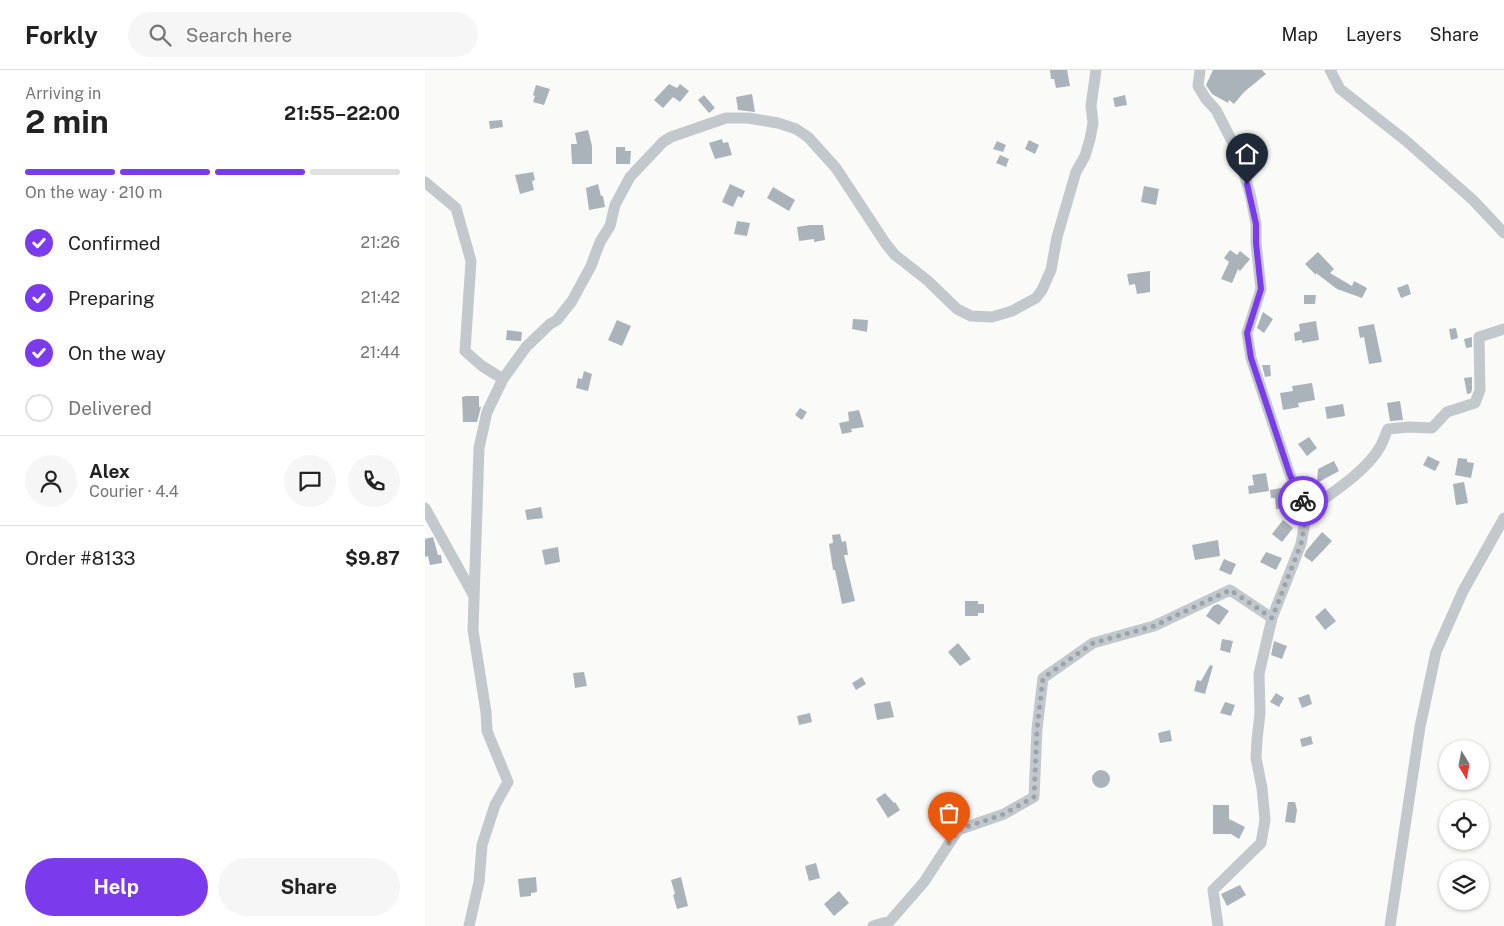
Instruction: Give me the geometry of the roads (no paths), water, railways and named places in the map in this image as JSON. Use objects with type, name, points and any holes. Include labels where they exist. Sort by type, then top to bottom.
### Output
[{"type":"street","points":[[469,926],[479,882],[482,845],[495,805],[508,782],[487,731],[487,712],[473,630],[479,448],[483,428],[487,412],[503,379],[526,347],[557,320],[572,301],[610,226],[615,205],[630,177],[671,136],[726,118],[748,118],[778,123],[796,129],[808,136],[836,168],[895,255],[927,280],[957,309],[971,316],[985,318],[998,316],[1036,298],[1051,270],[1057,237],[1077,172],[1085,156],[1090,139],[1093,123],[1092,94],[1096,70]]},
{"type":"street","points":[[1201,70],[1199,86],[1206,99],[1216,110],[1239,155],[1251,198],[1256,224],[1261,289],[1247,333],[1251,358],[1290,475],[1307,511],[1301,544],[1272,618],[1259,674],[1261,713],[1257,740],[1257,758],[1265,820],[1261,844],[1213,890],[1219,926]]},
{"type":"street","points":[[1330,70],[1340,89],[1405,140],[1473,200],[1504,233]]},
{"type":"street","points":[[425,182],[456,208],[471,261],[465,351],[482,366],[503,379]]},
{"type":"street","points":[[1307,511],[1349,480],[1365,465],[1380,448],[1387,429],[1409,427],[1432,428],[1447,412],[1475,403],[1481,390],[1479,337],[1504,329]]},
{"type":"street","points":[[425,508],[475,597]]},
{"type":"street","points":[[1390,926],[1420,727],[1437,652],[1463,591],[1504,518]]},
{"type":"street","points":[[873,926],[890,921],[924,882],[958,830],[1004,814],[1034,797],[1037,729],[1043,678],[1093,643],[1154,626],[1230,590],[1272,618]]}]
